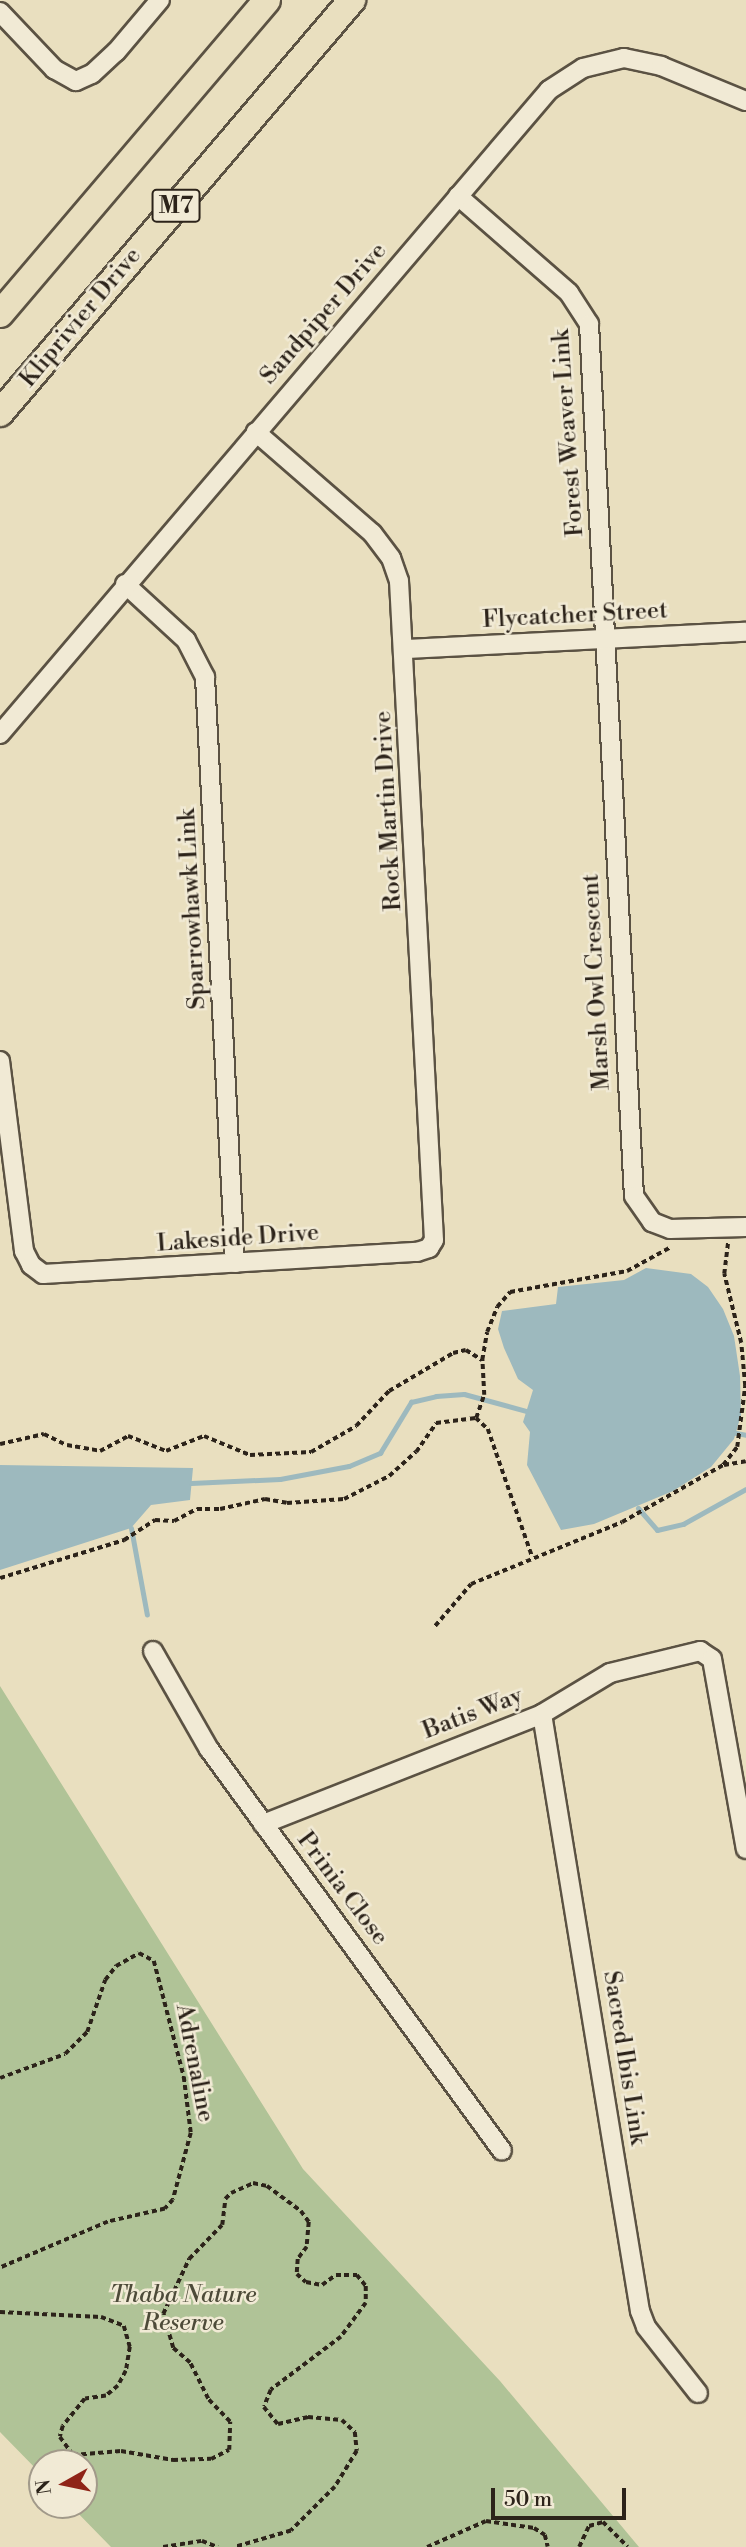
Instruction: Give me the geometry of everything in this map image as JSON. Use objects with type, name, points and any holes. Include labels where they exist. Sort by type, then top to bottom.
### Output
[{"type":"main road","points":[[226,46],[257,0]]},
{"type":"main road","name":"M7","points":[[0,314],[267,0]]},
{"type":"main road","name":"Kliprivier Drive","points":[[0,414],[352,0]]},
{"type":"main road","points":[[322,35],[349,25],[374,0]]},
{"type":"street","points":[[0,12],[54,69],[76,81],[92,74],[116,52],[160,0]]},
{"type":"street","name":"Sandpiper Drive","points":[[0,734],[125,584],[549,90],[603,61],[640,59],[746,101]]},
{"type":"street","name":"Forest Weaver Link","points":[[458,196],[569,293],[589,324],[605,638]]},
{"type":"street","name":"Rock Martin Drive","points":[[256,432],[372,533],[391,558],[400,581],[406,649],[434,1228],[429,1248]]},
{"type":"street","name":"Sparrowhawk Link","points":[[125,584],[186,640],[205,677],[235,1263]]},
{"type":"street","name":"Flycatcher Street","points":[[406,649],[746,632]]},
{"type":"street","name":"Marsh Owl Crescent","points":[[605,638],[632,1186],[638,1206],[652,1222],[687,1229],[739,1227]]},
{"type":"street","name":"Lakeside Drive","points":[[0,1061],[24,1251],[31,1265],[50,1276],[429,1248]]},
{"type":"street","name":"Prinia Close","points":[[153,1651],[209,1749],[502,2151]]},
{"type":"street","name":"Batis Way","points":[[262,1824],[542,1714],[610,1673],[700,1651],[712,1659],[742,1801]]},
{"type":"street","name":"Sacred Ibis Link","points":[[542,1714],[640,2311],[646,2327],[698,2393]]},
{"type":"street","points":[[742,1801],[746,1849]]},
{"type":"path","points":[[723,1465],[737,1447],[745,1409],[741,1343],[724,1274],[739,1227]]},
{"type":"path","points":[[476,1418],[484,1395],[482,1360],[486,1332],[497,1307],[510,1292],[627,1271],[671,1247],[687,1229]]},
{"type":"path","points":[[0,1444],[44,1434],[67,1445],[100,1451],[128,1436],[166,1451],[204,1436],[250,1455],[311,1452],[356,1426],[390,1391],[453,1353],[466,1350],[482,1360]]},
{"type":"path","points":[[0,1578],[124,1540],[155,1520],[174,1521],[197,1509],[220,1509],[265,1499],[287,1503],[344,1499],[389,1476],[416,1452],[436,1423],[476,1418],[488,1429],[532,1556]]},
{"type":"path","points":[[435,1626],[471,1584],[532,1556],[622,1522],[723,1465],[746,1461]]},
{"type":"path","name":"Adrenaline","points":[[0,2078],[65,2054],[87,2032],[105,1980],[116,1966],[139,1953],[154,1961],[184,2077],[191,2133],[173,2200],[165,2209],[108,2222],[0,2267]]},
{"type":"path","points":[[0,2312],[101,2317],[124,2326],[130,2347],[118,2386],[106,2396],[85,2399],[63,2426],[60,2437],[73,2455],[110,2451],[173,2460],[211,2459],[229,2450],[230,2422],[208,2399],[190,2363],[173,2348],[163,2314],[189,2259],[222,2225],[225,2199],[231,2193],[253,2183],[267,2186],[301,2211],[309,2222],[307,2247],[298,2259],[297,2274],[306,2282],[322,2285],[336,2275],[357,2275],[366,2286],[366,2303],[341,2337],[271,2390],[264,2407],[278,2424],[308,2417],[342,2420],[355,2432],[357,2451],[335,2487],[291,2531],[236,2547]]},
{"type":"path","points":[[427,2547],[486,2521],[534,2528],[545,2535],[548,2547]]},
{"type":"path","points":[[579,2547],[589,2526],[603,2522],[628,2547]]},
{"type":"path","points":[[163,2547],[202,2541],[218,2547]]},
{"type":"green space","name":"Thaba Nature Reserve","points":[[0,1686],[303,2169],[500,2381],[639,2547],[111,2547],[84,2519],[98,2519],[98,2449],[28,2449],[28,2461],[0,2432]]},
{"type":"water","points":[[646,1268],[691,1274],[708,1287],[723,1309],[734,1336],[740,1376],[741,1415],[734,1439],[711,1467],[673,1491],[594,1524],[561,1530],[527,1465],[530,1432],[523,1422],[533,1390],[518,1379],[504,1348],[498,1329],[502,1311],[556,1304],[558,1287],[624,1280]]},
{"type":"water","points":[[0,1465],[193,1468],[190,1500],[151,1505],[131,1528],[0,1570]]},
{"type":"waterway","points":[[191,1483],[280,1479],[349,1466],[380,1453],[411,1402],[436,1396],[464,1394],[526,1411]]},
{"type":"waterway","points":[[736,1433],[746,1435]]},
{"type":"waterway","points":[[638,1508],[657,1530],[683,1524],[746,1489]]},
{"type":"waterway","points":[[131,1528],[147,1615]]}]
